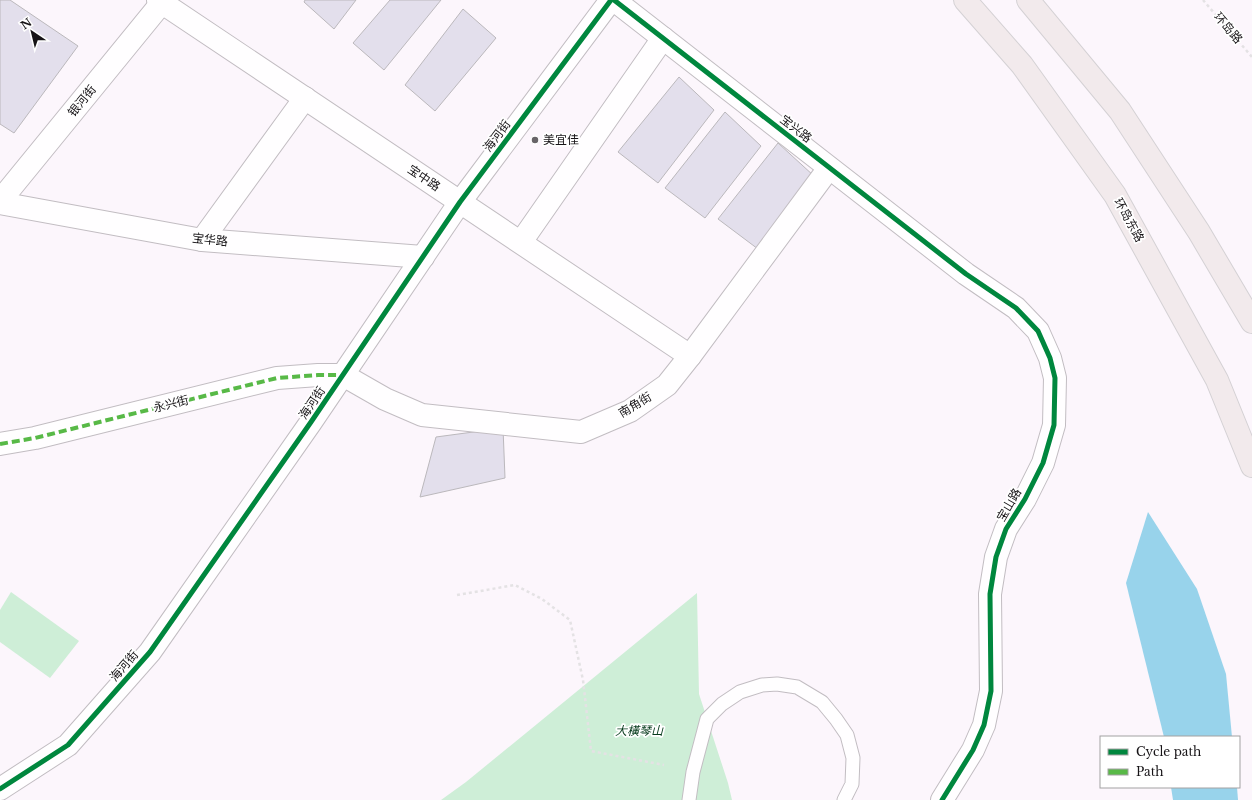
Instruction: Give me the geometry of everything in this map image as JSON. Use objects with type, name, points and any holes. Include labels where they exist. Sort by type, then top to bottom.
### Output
[{"type":"main road","name":"环岛东路","points":[[965,0],[1022,65],[1115,195],[1216,380],[1252,466]]},
{"type":"main road","points":[[1028,0],[1120,111],[1199,232],[1252,322]]},
{"type":"street","name":"海河街","points":[[0,789],[68,745],[150,652],[311,422],[460,202],[611,0]]},
{"type":"street","name":"宝兴路","points":[[614,0],[966,274]]},
{"type":"street","name":"宝中路","points":[[161,1],[690,356]]},
{"type":"street","name":"银河街","points":[[0,202],[161,1]]},
{"type":"street","points":[[521,242],[663,38]]},
{"type":"street","points":[[202,240],[305,98]]},
{"type":"street","name":"南角街","points":[[343,375],[384,399],[422,416],[581,432],[630,411],[666,385],[690,356],[829,168]]},
{"type":"street","name":"宝华路","points":[[0,202],[202,240],[423,257]]},
{"type":"street","name":"宝山路","points":[[942,800],[973,750],[984,725],[991,691],[990,594],[996,558],[1006,529],[1025,499],[1043,463],[1054,425],[1055,378],[1050,358],[1038,331],[1016,308],[966,274]]},
{"type":"street","name":"永兴街","points":[[0,444],[34,438],[277,378],[343,375]]},
{"type":"lane","points":[[689,800],[693,772],[708,719],[722,704],[740,692],[762,685],[777,684],[797,687],[822,702],[847,735],[852,758],[852,784],[844,800]]},
{"type":"path","points":[[458,595],[515,585],[542,599],[570,620],[583,680],[590,751],[664,765]]},
{"type":"green space","points":[[11,592],[79,641],[50,678],[0,642],[0,610]]},
{"type":"green space","name":"大橫琴山","points":[[697,593],[699,694],[728,783],[732,800],[441,800],[466,782]]},
{"type":"water","points":[[1148,512],[1197,589],[1226,674],[1232,736],[1164,736],[1126,583]]},
{"type":"water","points":[[1171,788],[1237,788],[1238,800],[1173,800]]},
{"type":"building","points":[[0,0],[10,0],[78,46],[14,133],[0,124]]},
{"type":"building","points":[[305,0],[356,0],[334,29],[304,2]]},
{"type":"building","points":[[390,0],[441,0],[384,70],[353,43]]},
{"type":"building","points":[[463,9],[496,38],[435,111],[405,85]]},
{"type":"building","points":[[679,77],[714,110],[658,183],[618,152]]},
{"type":"building","points":[[725,112],[761,146],[705,218],[665,188]]},
{"type":"building","points":[[778,143],[814,176],[758,249],[718,219]]},
{"type":"building","points":[[503,428],[505,478],[420,497],[436,437]]},
{"type":"marked path","points":[[0,444],[35,438],[277,378],[343,375]]},
{"type":"cycle path","points":[[0,789],[68,745],[150,652],[311,422],[460,202],[611,0]]},
{"type":"cycle path","points":[[614,0],[966,274],[1016,308],[1038,331],[1050,358],[1055,378],[1054,425],[1043,463],[1025,499],[1006,529],[996,557],[990,594],[991,691],[984,725],[973,750],[942,800]]},
{"type":"place","name":"美宜佳","points":[[535,140]]}]
